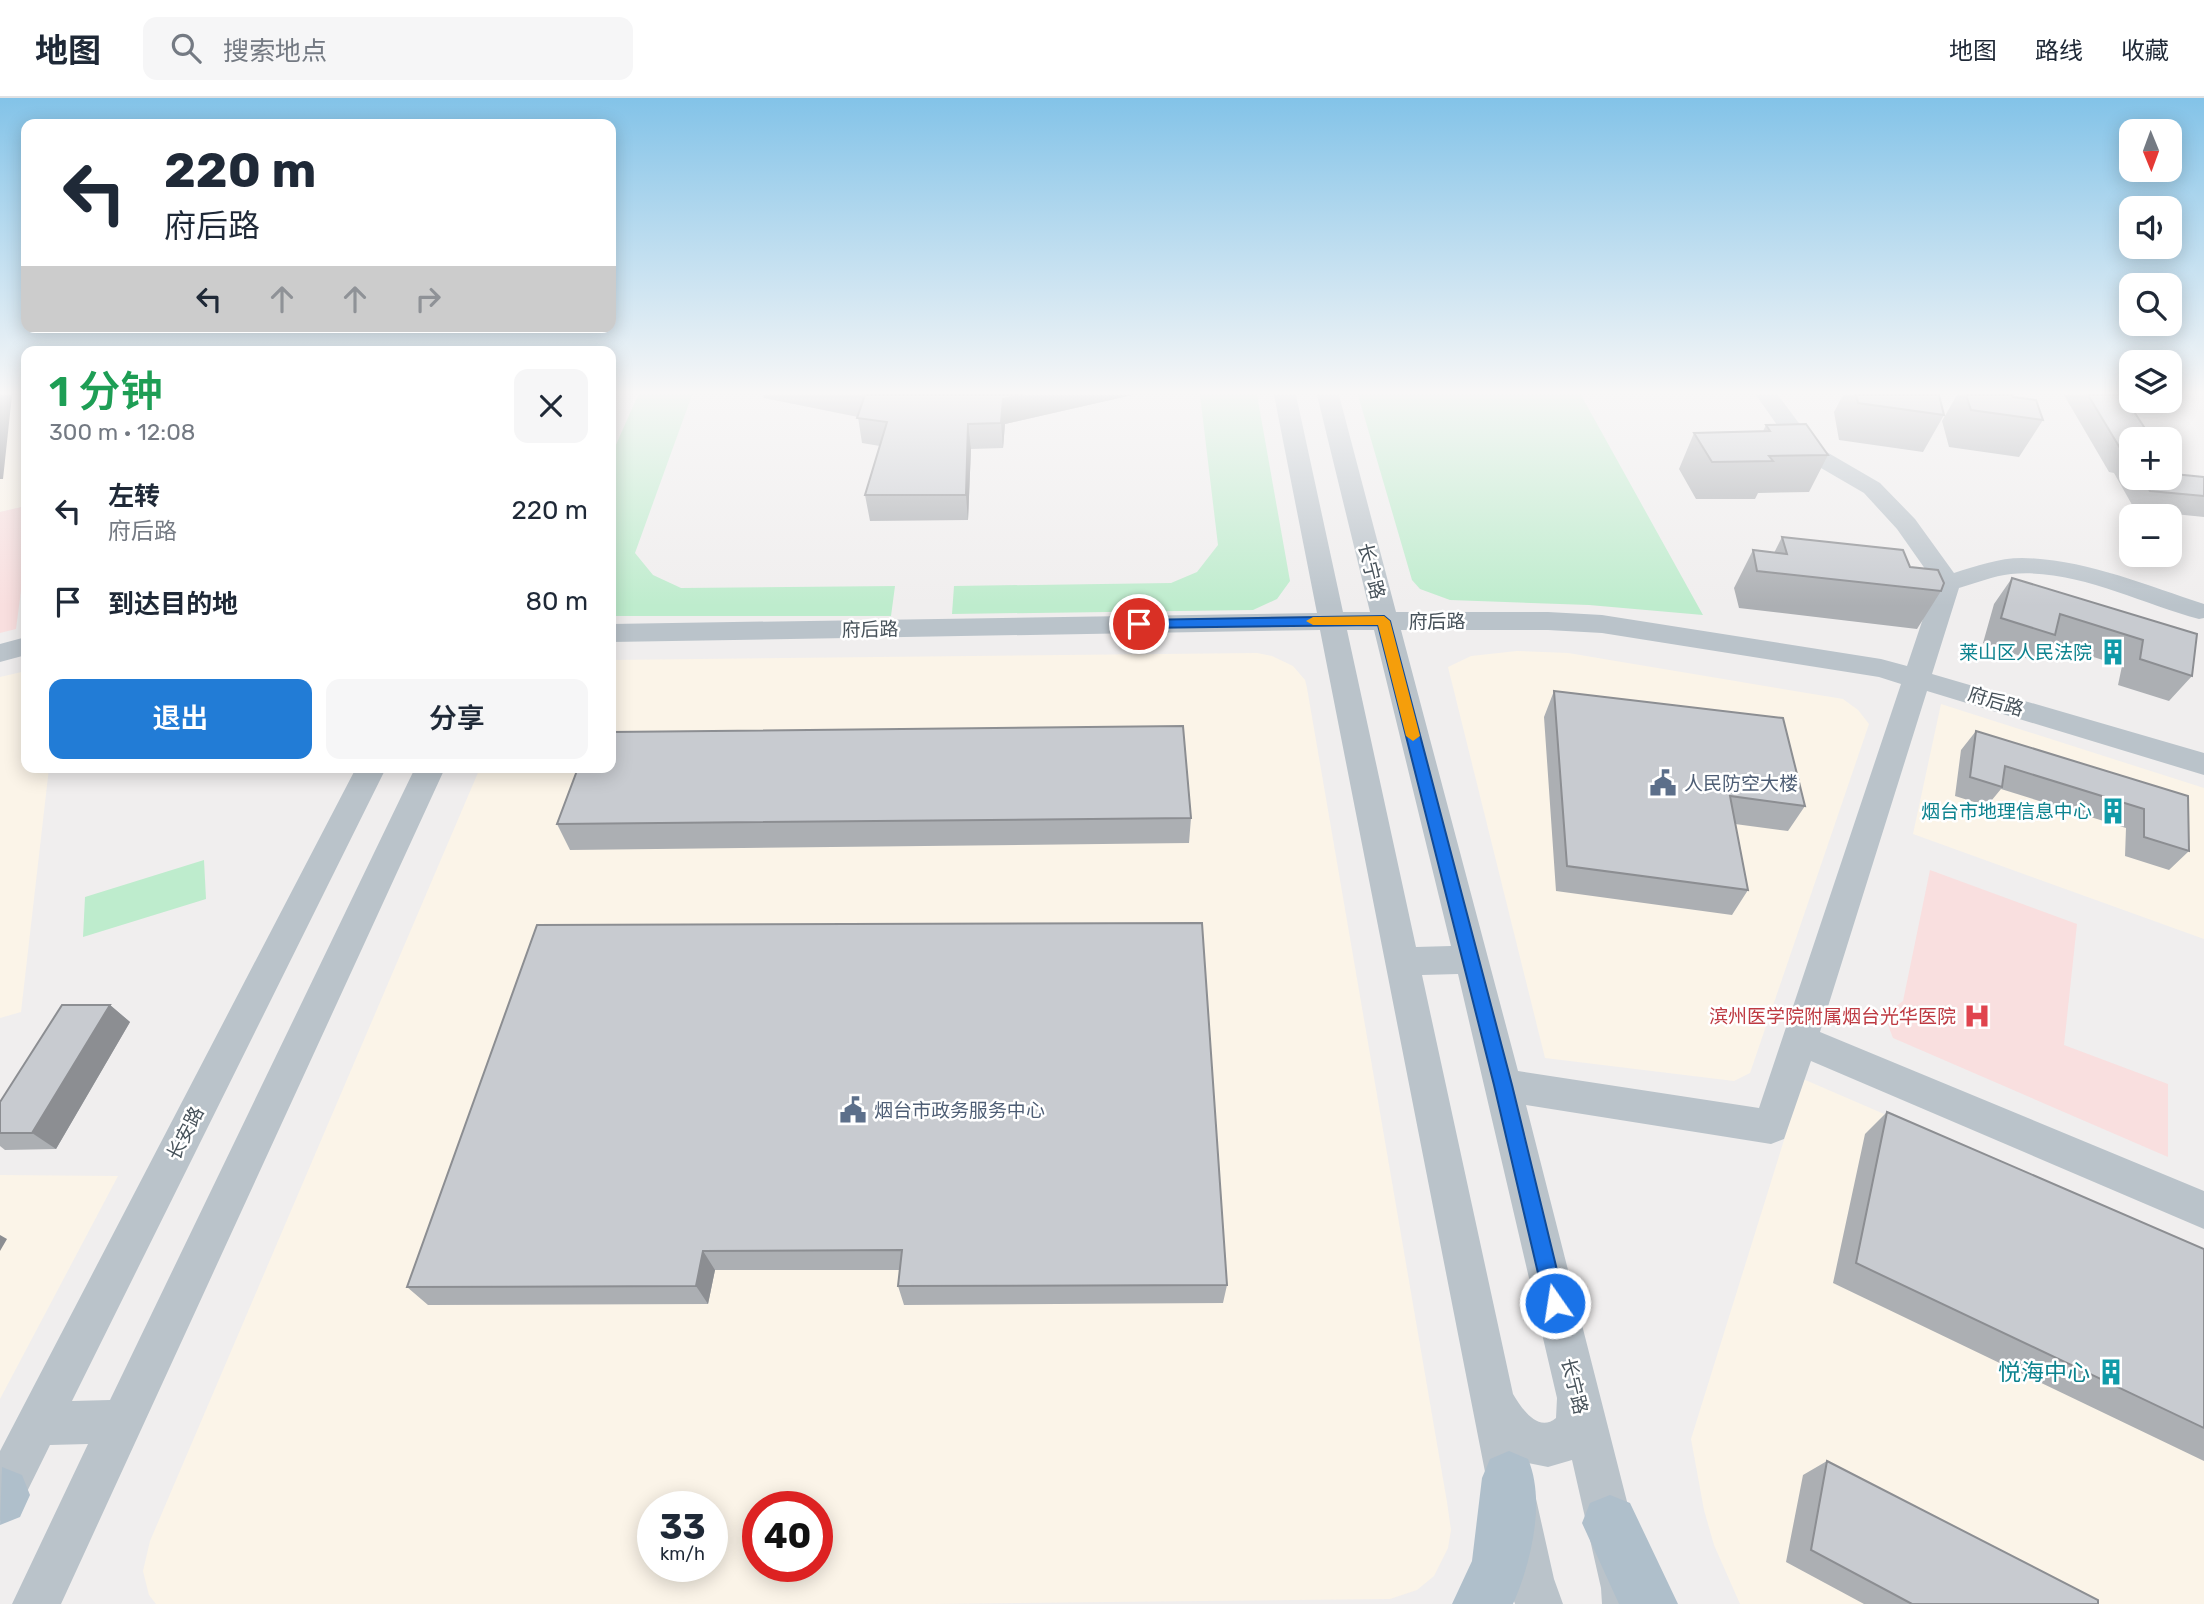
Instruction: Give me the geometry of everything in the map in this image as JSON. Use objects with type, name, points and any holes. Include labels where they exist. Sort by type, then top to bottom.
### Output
[{"type":"main road","points":[[1481,1604],[1487,1597],[1500,1561],[1508,1478]]},
{"type":"main road","points":[[1610,1523],[1649,1604]]},
{"type":"street","points":[[1301,465],[1508,1478],[1530,1579],[1539,1604]]},
{"type":"street","name":"长宁路","points":[[1346,465],[1503,1085],[1610,1523],[1625,1588],[1626,1604]]},
{"type":"street","points":[[1833,465],[1871,488],[1889,506],[1906,524],[1948,583]]},
{"type":"street","points":[[1948,583],[1992,570],[2020,566],[2042,568],[2084,576],[2199,611]]},
{"type":"street","points":[[1503,1085],[1771,1127],[1948,583]]},
{"type":"street","name":"府后路","points":[[616,633],[1334,621],[1548,621],[1602,624],[1867,666],[1917,678],[2204,764]]},
{"type":"street","points":[[0,653],[21,647]]},
{"type":"street","name":"长安路","points":[[1,1497],[368,773]]},
{"type":"street","points":[[36,1604],[428,773]]},
{"type":"street","points":[[1403,961],[1471,960]]},
{"type":"street","points":[[1800,1040],[2204,1210]]},
{"type":"street","points":[[1491,1390],[1498,1413],[1514,1433],[1536,1446],[1559,1444],[1574,1430],[1579,1408],[1575,1384]]},
{"type":"street","points":[[37,1424],[122,1421]]},
{"type":"shaded area","points":[[0,465],[21,465],[21,507],[0,512]]},
{"type":"shaded area","points":[[21,507],[21,590],[16,629],[0,633],[0,512]]},
{"type":"shaded area","points":[[1517,651],[1568,653],[1843,699],[1858,710],[1869,724],[1750,1073],[1734,1081],[1545,1058],[1448,667],[1471,656]]},
{"type":"shaded area","points":[[1257,653],[1272,656],[1293,666],[1305,680],[1451,1530],[1448,1548],[1434,1576],[1417,1590],[1390,1599],[930,1604],[156,1604],[149,1595],[143,1571],[150,1541],[478,773],[616,773],[616,660]]},
{"type":"shaded area","points":[[21,672],[21,773],[48,773],[21,1012],[0,1018],[0,677]]},
{"type":"shaded area","points":[[1941,704],[2204,788],[2204,939],[1913,834]]},
{"type":"shaded area","name":"滨州医学院附属烟台光华医院","points":[[1930,870],[2077,924],[2064,1045],[2168,1084],[2168,1157],[1893,1038],[1886,1020],[1890,1011],[1903,1001]]},
{"type":"shaded area","points":[[1803,1079],[2204,1252],[2204,1604],[1740,1604],[1714,1545],[1704,1510],[1691,1439]]},
{"type":"shaded area","points":[[0,1175],[118,1176],[0,1399]]},
{"type":"green space","points":[[616,465],[667,465],[635,553],[653,575],[681,588],[895,586],[891,616],[616,616]]},
{"type":"green space","points":[[1208,465],[1269,465],[1290,581],[1277,599],[1253,610],[952,614],[954,586],[1171,583],[1197,572],[1218,545]]},
{"type":"green space","points":[[1379,465],[1620,465],[1703,615],[1589,605],[1450,600],[1420,589],[1412,580]]},
{"type":"green space","points":[[204,860],[206,899],[83,937],[85,897]]},
{"type":"building","points":[[874,465],[967,465],[966,495],[865,495]]},
{"type":"building","points":[[2182,475],[2204,477],[2204,496],[2150,491],[2182,490]]},
{"type":"building","points":[[1782,537],[1903,550],[1910,567],[1938,570],[1944,583],[1941,591],[1757,571],[1753,550],[1787,554]]},
{"type":"building","points":[[2012,578],[2197,634],[2192,676],[2140,659],[2143,640],[2060,614],[2055,635],[2001,618]]},
{"type":"building","name":"人民防空大楼","points":[[1554,691],[1783,718],[1805,806],[1730,796],[1748,890],[1567,866]]},
{"type":"building","points":[[1183,726],[1191,818],[557,824],[576,773],[616,773],[616,732]]},
{"type":"building","points":[[1976,731],[2188,796],[2189,851],[2144,837],[2144,809],[2005,766],[2002,787],[1970,777]]},
{"type":"building","name":"烟台市政务服务中心","points":[[1202,923],[1227,1285],[898,1286],[902,1250],[703,1251],[696,1286],[407,1287],[537,925]]},
{"type":"building","points":[[62,1005],[110,1005],[32,1133],[0,1133],[0,1102]]},
{"type":"building","name":"悦海中心","points":[[1887,1112],[2204,1249],[2204,1428],[1856,1263]]},
{"type":"building","points":[[1827,1461],[2098,1600],[2098,1604],[1912,1604],[1811,1550]]},
{"type":"slow traffic","points":[[1313,621],[1384,621],[1413,736]]},
{"type":"place","name":"莱山区人民法院","points":[[2113,652]]},
{"type":"place","name":"人民防空大楼","points":[[1663,783]]},
{"type":"place","name":"烟台市地理信息中心","points":[[2113,811]]},
{"type":"place","name":"滨州医学院附属烟台光华医院","points":[[1977,1016]]},
{"type":"place","name":"烟台市政务服务中心","points":[[853,1110]]},
{"type":"place","name":"悦海中心","points":[[2111,1372]]},
{"type":"route","points":[[1139,624],[1384,621],[1503,1085],[1555,1303]]}]
